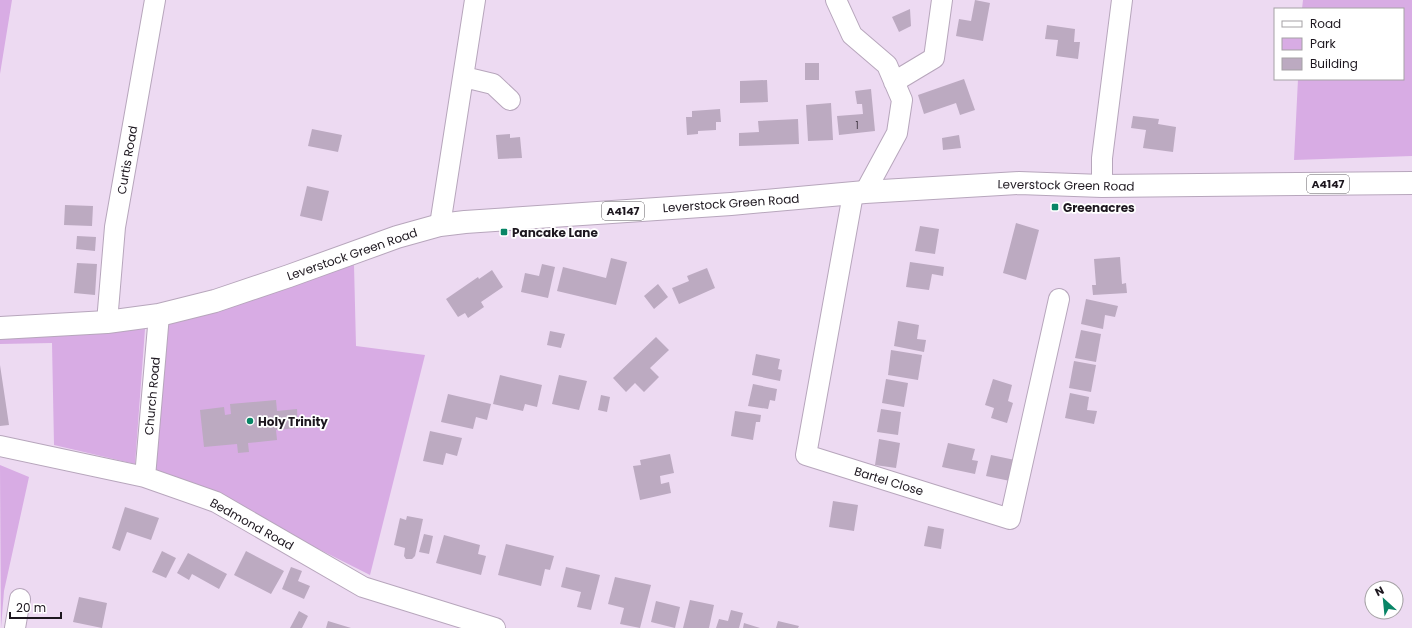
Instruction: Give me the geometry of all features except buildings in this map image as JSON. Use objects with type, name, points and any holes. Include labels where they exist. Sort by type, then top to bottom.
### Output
[{"type":"main road","name":"Leverstock Green Road","points":[[0,328],[107,322],[159,315],[215,301],[289,276],[397,236],[440,225],[490,220],[731,204],[859,193],[1019,182],[1102,186],[1412,183]]},
{"type":"street","name":"Curtis Road","points":[[107,322],[115,227],[155,0]]},
{"type":"street","points":[[440,225],[475,0]]},
{"type":"street","points":[[836,0],[852,35],[887,64],[902,100],[897,133],[859,193]]},
{"type":"street","points":[[894,82],[934,58],[942,0]]},
{"type":"street","points":[[1102,186],[1102,158],[1122,0]]},
{"type":"street","points":[[464,76],[493,84],[510,100]]},
{"type":"street","name":"Bartel Close","points":[[859,193],[806,455],[1010,519],[1059,299]]},
{"type":"street","name":"Church Road","points":[[145,477],[159,315]]},
{"type":"street","name":"Bedmond Road","points":[[0,446],[145,477],[216,502],[363,587],[495,628]]},
{"type":"street","points":[[15,628],[20,599]]},
{"type":"green space","points":[[0,0],[12,0],[0,74]]},
{"type":"green space","points":[[1303,0],[1412,0],[1412,156],[1294,160],[1298,80],[1404,80],[1404,8],[1302,8]]},
{"type":"green space","points":[[354,265],[356,346],[425,355],[370,575],[219,499],[150,474],[163,322]]},
{"type":"green space","points":[[145,329],[135,464],[54,445],[52,343],[0,344],[0,338]]},
{"type":"green space","points":[[0,465],[29,477],[4,591],[1,628]]},
{"type":"place","name":"Greenacres","points":[[1055,207]]},
{"type":"place","name":"Pancake Lane","points":[[504,232]]},
{"type":"place","name":"Holy Trinity","points":[[250,421]]}]
